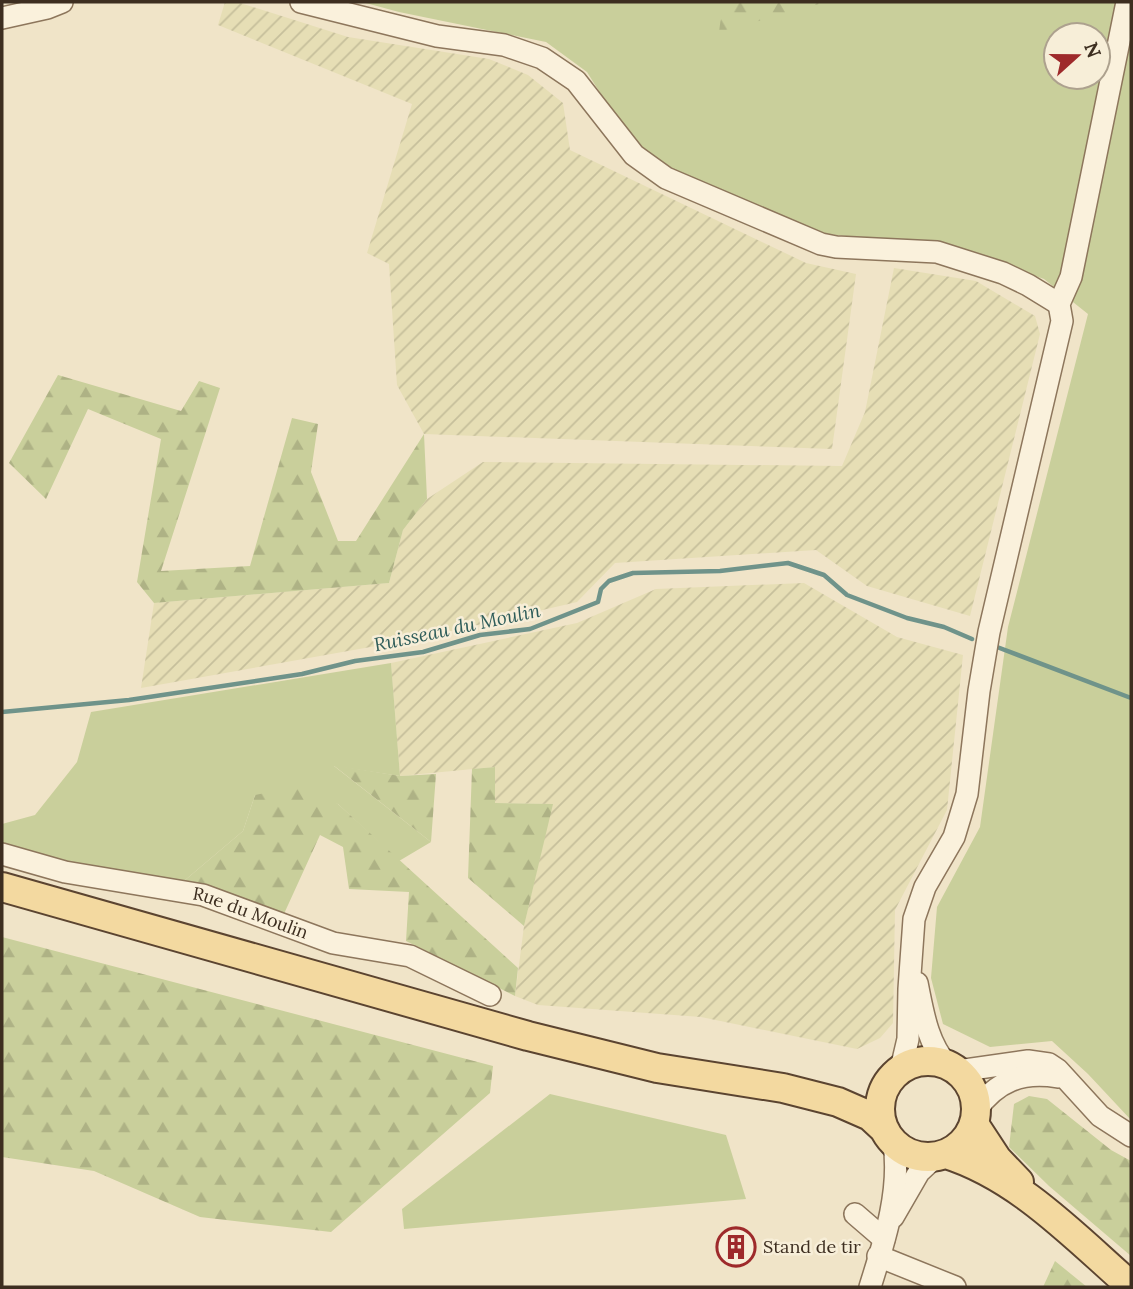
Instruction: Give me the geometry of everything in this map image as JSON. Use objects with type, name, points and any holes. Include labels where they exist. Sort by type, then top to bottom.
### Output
[{"type":"main road","points":[[2,887],[528,1036],[656,1068],[783,1088],[855,1108],[870,1116],[913,1155],[941,1156],[975,1165],[1034,1200]]},
{"type":"main road","points":[[783,1088],[849,1089],[895,1075],[913,1063],[927,1060],[953,1068],[973,1091],[975,1117],[997,1159],[1034,1200],[1131,1286]]},
{"type":"main road","points":[[889,1136],[880,1104],[895,1075]]},
{"type":"main road","points":[[941,1156],[961,1144],[975,1117]]},
{"type":"street","points":[[2,18],[62,2]]},
{"type":"street","points":[[301,2],[437,36],[505,46],[542,58],[576,81],[634,155],[666,178],[821,244],[937,252],[1003,273],[1059,304]]},
{"type":"street","points":[[895,1075],[908,1039],[914,919],[925,887],[954,837],[967,794],[989,632],[1062,321],[1059,304],[1071,277],[1126,2]]},
{"type":"street","name":"Rue du Moulin","points":[[2,854],[65,872],[203,895],[333,943],[410,956],[490,995]]},
{"type":"street","points":[[911,949],[927,1027],[937,1054],[953,1068],[1028,1061],[1048,1065],[1058,1070],[1100,1116],[1131,1136]]},
{"type":"street","points":[[975,1117],[991,1093],[1006,1082],[1033,1076],[1063,1078]]},
{"type":"street","points":[[870,1287],[883,1240],[895,1174],[889,1136]]},
{"type":"street","points":[[883,1240],[919,1172],[941,1156]]},
{"type":"street","points":[[855,1214],[883,1240],[955,1287]]},
{"type":"shaded area","points":[[225,2],[237,2],[348,37],[489,59],[528,75],[563,103],[570,150],[806,263],[856,274],[832,449],[424,434],[397,385],[389,264],[367,253],[412,104],[218,25]]},
{"type":"shaded area","points":[[894,268],[976,281],[1035,316],[1040,334],[970,616],[867,586],[816,550],[615,563],[577,602],[421,638],[141,688],[154,603],[389,583],[403,530],[427,499],[483,462],[842,466],[865,412]]},
{"type":"shaded area","points":[[804,583],[897,637],[963,655],[947,810],[895,910],[893,1023],[880,1038],[857,1049],[701,1017],[538,1005],[515,996],[524,926],[552,804],[494,803],[494,767],[400,776],[391,663],[577,623],[656,589]]},
{"type":"green space","points":[[362,2],[1131,2],[1131,1120],[1088,1074],[1052,1041],[990,1047],[943,1024],[931,978],[937,907],[980,827],[1008,627],[1088,314],[1044,279],[951,247],[818,233],[688,181],[632,144],[587,72],[546,42]]},
{"type":"green space","points":[[723,2],[826,2],[719,32]]},
{"type":"green space","points":[[58,375],[181,411],[199,381],[220,388],[161,571],[250,566],[292,418],[318,424],[311,472],[338,541],[356,541],[424,434],[427,499],[403,530],[389,583],[154,603],[137,582],[161,439],[88,409],[46,499],[9,463]]},
{"type":"green space","points":[[391,663],[400,776],[334,766],[431,842],[399,861],[338,804],[255,795],[243,831],[184,881],[76,868],[2,844],[2,824],[35,815],[77,762],[91,712]]},
{"type":"green space","points":[[333,765],[400,776],[436,774],[431,842]]},
{"type":"green space","points":[[495,767],[495,803],[553,804],[524,926],[468,878],[472,769]]},
{"type":"green space","points":[[300,786],[338,804],[518,968],[515,996],[406,941],[409,892],[349,889],[343,847],[320,835],[283,916],[184,881],[243,831],[255,795]]},
{"type":"green space","points":[[2,937],[493,1066],[490,1093],[331,1232],[200,1217],[94,1171],[2,1157]]},
{"type":"green space","points":[[550,1094],[726,1135],[746,1199],[404,1229],[402,1209]]},
{"type":"green space","points":[[1029,1096],[1047,1099],[1111,1150],[1131,1161],[1131,1256],[1049,1186],[1009,1147],[1014,1104]]},
{"type":"green space","points":[[1055,1261],[1087,1287],[1043,1287]]},
{"type":"waterway","name":"Ruisseau du Moulin","points":[[2,712],[129,700],[302,674],[355,661],[423,652],[480,635],[530,629],[598,602],[601,589],[609,581],[633,573],[720,571],[788,563],[824,575],[847,595],[972,639]]},
{"type":"waterway","name":"Ruisseau du Moulin","points":[[997,647],[1131,698]]},
{"type":"place","name":"Stand de tir","points":[[736,1247]]}]
